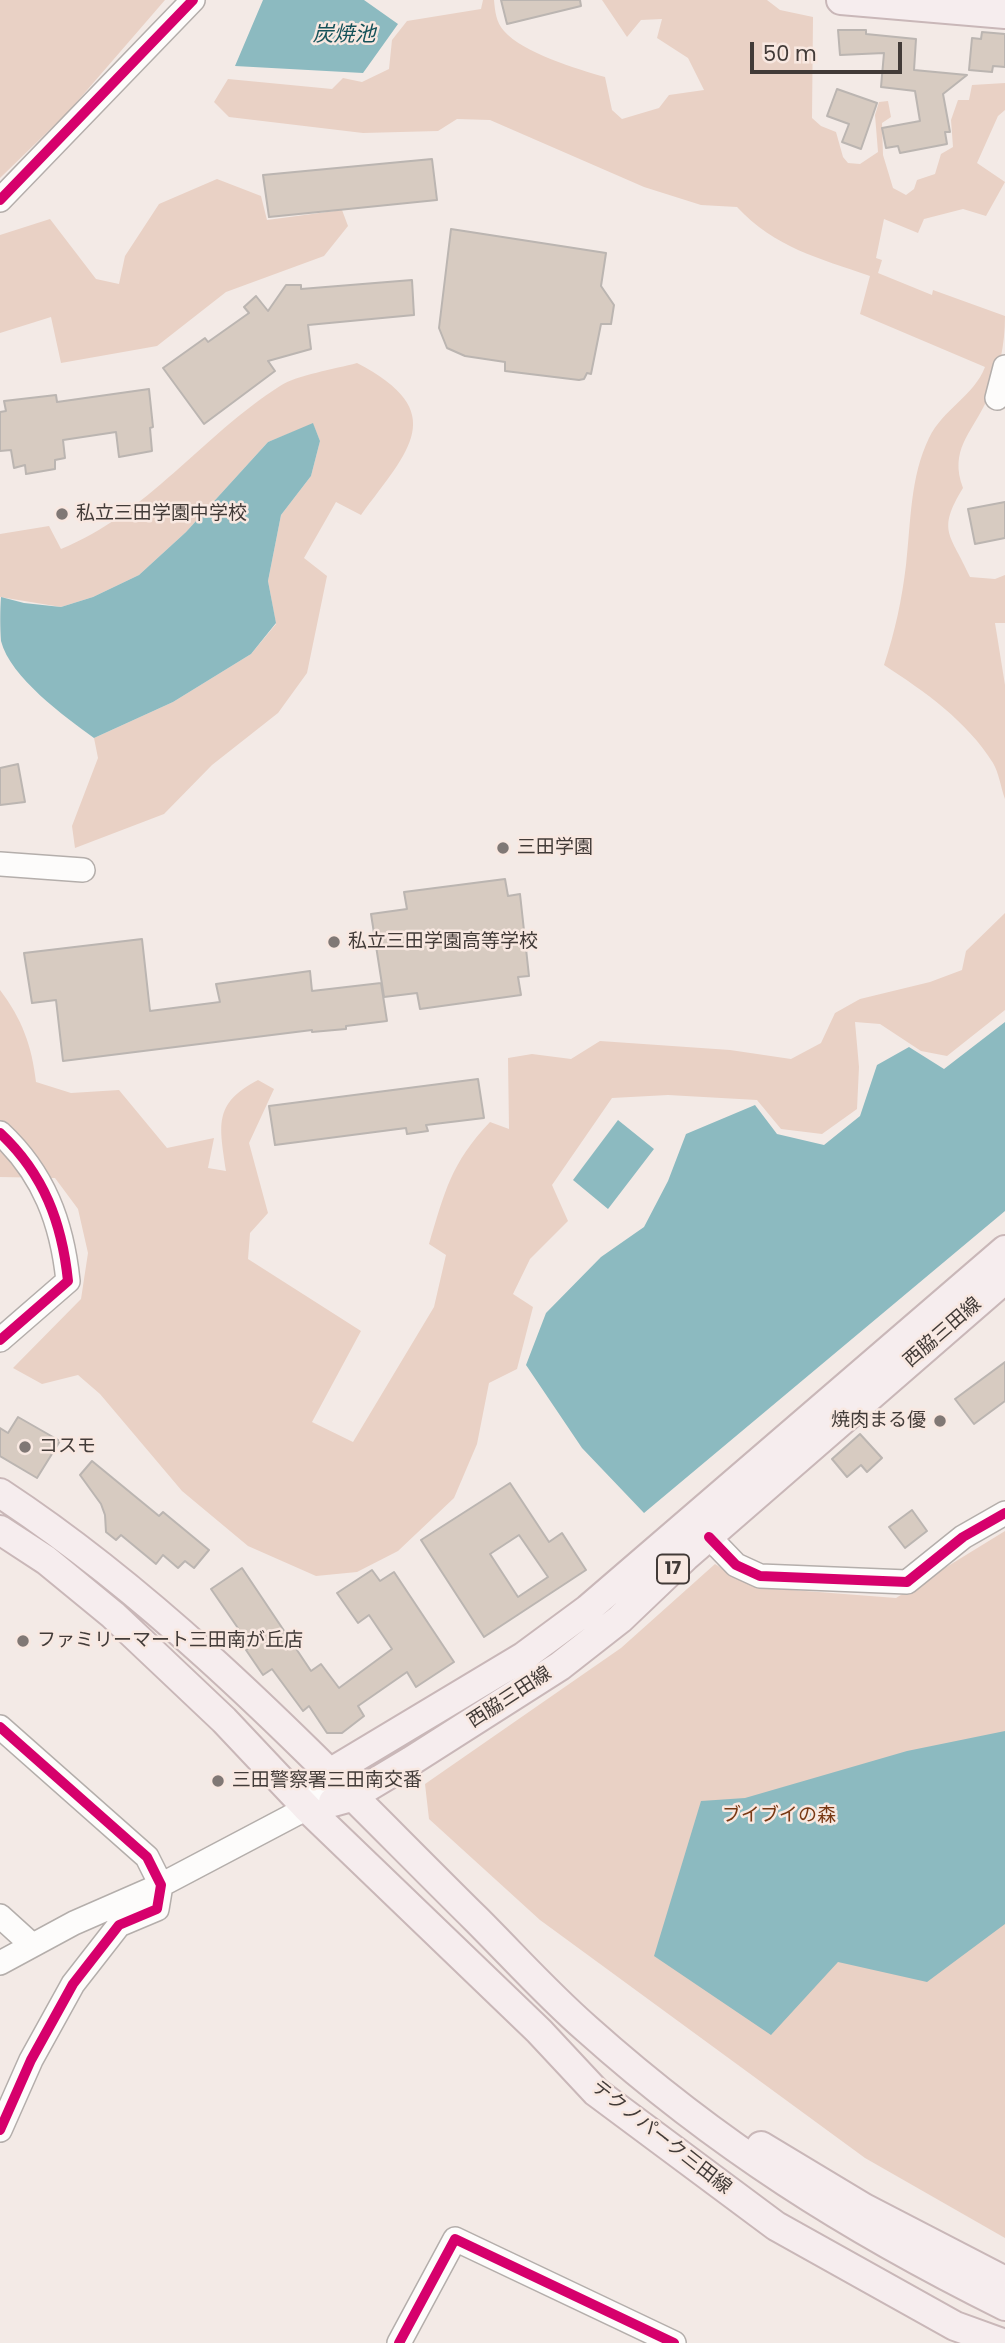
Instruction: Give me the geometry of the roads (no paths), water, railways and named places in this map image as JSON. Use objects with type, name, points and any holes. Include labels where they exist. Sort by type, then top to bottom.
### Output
[{"type":"main road","points":[[841,0],[1005,14]]},
{"type":"main road","name":"西脇三田線","points":[[328,1774],[523,1657],[588,1609],[1005,1250]]},
{"type":"main road","name":"西脇三田線","points":[[307,1808],[351,1797],[560,1666],[620,1619],[709,1537],[1005,1279]]},
{"type":"main road","points":[[0,1493],[54,1529],[126,1586],[187,1639],[328,1774]]},
{"type":"main road","points":[[0,1530],[46,1560],[113,1615],[224,1720],[307,1808]]},
{"type":"main road","name":"テクノパーク三田線","points":[[328,1774],[585,2028],[720,2140],[817,2204],[922,2265],[1005,2306]]},
{"type":"main road","name":"テクノパーク三田線","points":[[307,1808],[539,2031],[596,2092],[776,2226],[955,2326],[1002,2343]]},
{"type":"main road","points":[[646,2080],[864,2208],[1005,2281]]},
{"type":"main road","points":[[955,2326],[988,2343]]},
{"type":"street","points":[[0,201],[193,0]]},
{"type":"street","points":[[997,398],[1005,367]]},
{"type":"street","points":[[0,864],[83,870]]},
{"type":"street","points":[[0,1133],[46,1192],[64,1239],[68,1281],[0,1340]]},
{"type":"street","points":[[709,1537],[736,1565],[760,1576],[907,1582],[963,1537],[1005,1513]]},
{"type":"street","points":[[0,1727],[147,1857],[161,1885],[157,1909],[119,1925],[72,1984],[31,2060],[0,2130]]},
{"type":"street","points":[[0,1963],[74,1923],[161,1885],[307,1808],[328,1774]]},
{"type":"street","points":[[0,1916],[32,1945]]},
{"type":"street","points":[[399,2343],[455,2239],[674,2343]]},
{"type":"water","name":"炭焼池","points":[[263,0],[364,0],[398,24],[363,73],[235,66]]},
{"type":"water","points":[[313,423],[320,441],[311,476],[281,515],[268,581],[276,623],[251,654],[173,702],[94,738],[54,708],[27,682],[6,655],[1,641],[1,597],[24,603],[61,607],[93,597],[139,575],[186,532],[268,442]]},
{"type":"water","points":[[1005,1022],[1005,1211],[644,1513],[582,1448],[526,1365],[546,1313],[601,1257],[644,1227],[668,1181],[686,1134],[755,1105],[777,1134],[824,1145],[860,1116],[877,1065],[909,1047],[944,1069]]},
{"type":"water","points":[[618,1120],[654,1149],[608,1209],[573,1180]]},
{"type":"water","points":[[1005,1731],[1005,1924],[927,1982],[838,1962],[771,2035],[654,1956],[701,1801],[745,1798],[907,1751]]},
{"type":"place","name":"私立三田学園中学校","points":[[62,514]]},
{"type":"place","name":"三田学園","points":[[503,848]]},
{"type":"place","name":"私立三田学園高等学校","points":[[334,942]]},
{"type":"place","name":"焼肉まる優","points":[[940,1421]]},
{"type":"place","name":"コスモ","points":[[25,1447]]},
{"type":"place","name":"ファミリーマート三田南が丘店","points":[[23,1641]]},
{"type":"place","name":"三田警察署三田南交番","points":[[218,1781]]},
{"type":"park label","name":"ブイブイの森","points":[[779,1816]]}]
